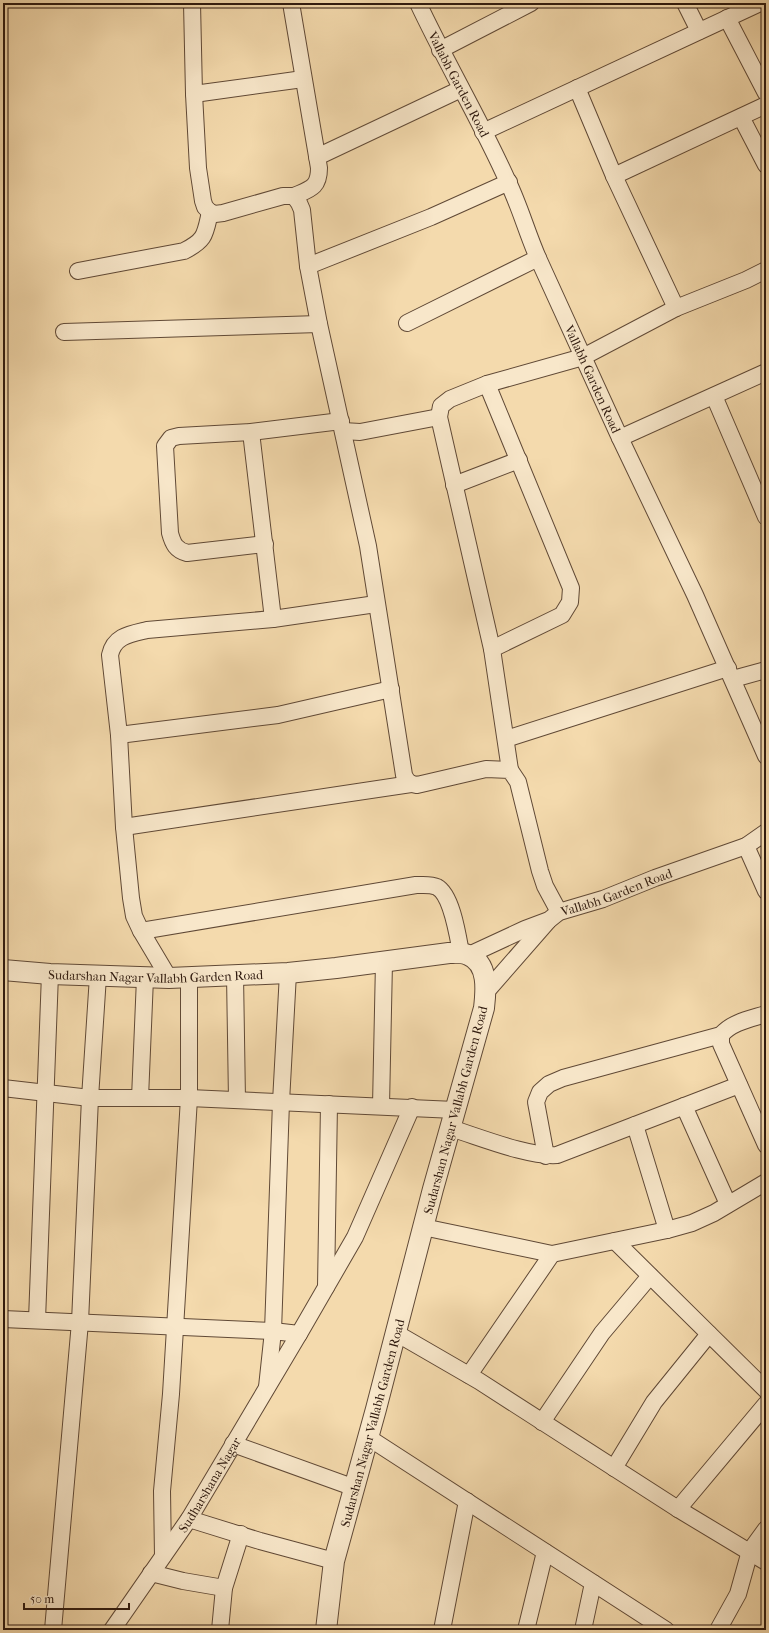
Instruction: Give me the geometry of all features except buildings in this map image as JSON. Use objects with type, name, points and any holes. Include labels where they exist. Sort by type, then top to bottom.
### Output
[{"type":"street","points":[[192,3],[194,94],[198,168],[203,201],[210,212],[216,214],[283,196],[294,196],[313,187],[319,179],[318,157],[291,3]]},
{"type":"street","name":"Vallabh Garden Road","points":[[418,3],[440,50],[509,182],[529,238],[730,674],[766,756]]},
{"type":"street","points":[[440,50],[531,3]]},
{"type":"street","points":[[685,3],[699,31]]},
{"type":"street","points":[[483,132],[760,3]]},
{"type":"street","points":[[727,18],[766,93]]},
{"type":"street","points":[[194,94],[304,79]]},
{"type":"street","points":[[577,88],[614,176],[676,308]]},
{"type":"street","points":[[318,157],[461,89]]},
{"type":"street","points":[[614,176],[766,105]]},
{"type":"street","points":[[741,117],[766,165]]},
{"type":"street","points":[[308,266],[431,217],[509,182]]},
{"type":"street","points":[[294,196],[299,202],[302,210],[308,266],[319,324],[368,546],[404,776],[411,784]]},
{"type":"street","points":[[78,271],[184,251],[198,244],[206,232],[210,212]]},
{"type":"street","points":[[407,323],[538,258]]},
{"type":"street","points":[[486,992],[554,916],[540,871],[518,782],[510,770],[492,649],[439,417],[442,406],[450,399],[487,384],[583,357],[676,308],[746,280],[766,270]]},
{"type":"street","points":[[64,332],[319,324]]},
{"type":"street","points":[[620,438],[766,372]]},
{"type":"street","points":[[487,384],[571,588],[570,602],[562,615],[492,649]]},
{"type":"street","points":[[714,396],[766,517]]},
{"type":"street","points":[[265,544],[187,553],[179,551],[173,543],[170,533],[165,446],[171,438],[179,436],[342,426],[360,432],[439,417]]},
{"type":"street","points":[[251,432],[273,619]]},
{"type":"street","points":[[454,485],[519,460]]},
{"type":"street","points":[[169,978],[140,931],[134,916],[131,898],[124,827],[119,735],[110,656],[114,643],[134,633],[147,630],[273,619],[376,604]]},
{"type":"street","points":[[506,739],[730,674],[766,670]]},
{"type":"street","points":[[119,735],[278,715],[391,689]]},
{"type":"street","points":[[124,827],[411,784],[425,784],[486,769],[510,770]]},
{"type":"street","name":"Vallabh Garden Road","points":[[465,954],[554,916],[746,846],[766,832]]},
{"type":"street","points":[[746,846],[766,891]]},
{"type":"street","points":[[140,931],[416,885],[430,885],[438,887],[445,893],[450,904],[465,954]]},
{"type":"street","name":"Sudarshan Nagar Vallabh Garden Road","points":[[3,970],[50,974],[145,978],[189,978],[288,973],[449,953],[465,954],[480,965],[484,976],[486,992],[484,1008],[423,1227],[369,1438],[334,1561],[326,1630]]},
{"type":"street","points":[[380,1106],[384,962]]},
{"type":"street","points":[[267,1388],[273,1331],[281,1102],[288,973]]},
{"type":"street","points":[[37,1320],[50,974]]},
{"type":"street","points":[[235,975],[237,1100]]},
{"type":"street","points":[[53,1630],[80,1322],[90,1098],[98,976]]},
{"type":"street","points":[[140,1098],[145,978]]},
{"type":"street","points":[[163,1556],[162,1491],[175,1326],[189,1098],[189,978]]},
{"type":"street","points":[[546,1156],[536,1102],[540,1092],[549,1084],[563,1078],[721,1035],[727,1028],[737,1023],[766,1014]]},
{"type":"street","points":[[721,1035],[721,1044],[766,1145]]},
{"type":"street","points":[[3,1088],[90,1098],[189,1098],[412,1107],[453,1119],[528,1152],[546,1156],[557,1155],[739,1085]]},
{"type":"street","points":[[326,1288],[329,1104]]},
{"type":"street","points":[[684,1106],[728,1204]]},
{"type":"street","name":"Sudharshana Nagar","points":[[112,1630],[189,1519],[326,1288],[355,1237],[412,1107]]},
{"type":"street","points":[[635,1125],[667,1230]]},
{"type":"street","points":[[423,1227],[552,1254],[692,1224],[766,1182]]},
{"type":"street","points":[[615,1241],[766,1390]]},
{"type":"street","points":[[468,1375],[552,1254]]},
{"type":"street","points":[[542,1422],[602,1333],[650,1276]]},
{"type":"street","points":[[3,1319],[175,1326],[273,1331],[299,1334]]},
{"type":"street","points":[[396,1333],[468,1375],[678,1509],[766,1562]]},
{"type":"street","points":[[614,1468],[654,1402],[709,1334]]},
{"type":"street","points":[[678,1509],[766,1404]]},
{"type":"street","points":[[369,1438],[666,1630]]},
{"type":"street","points":[[233,1444],[355,1488]]},
{"type":"street","points":[[442,1630],[467,1501]]},
{"type":"street","points":[[189,1519],[334,1561]]},
{"type":"street","points":[[718,1630],[738,1594],[750,1551],[766,1529]]},
{"type":"street","points":[[220,1630],[224,1588],[241,1534]]},
{"type":"street","points":[[526,1630],[545,1552]]},
{"type":"street","points":[[151,1574],[224,1588]]},
{"type":"street","points":[[583,1630],[593,1583]]}]
